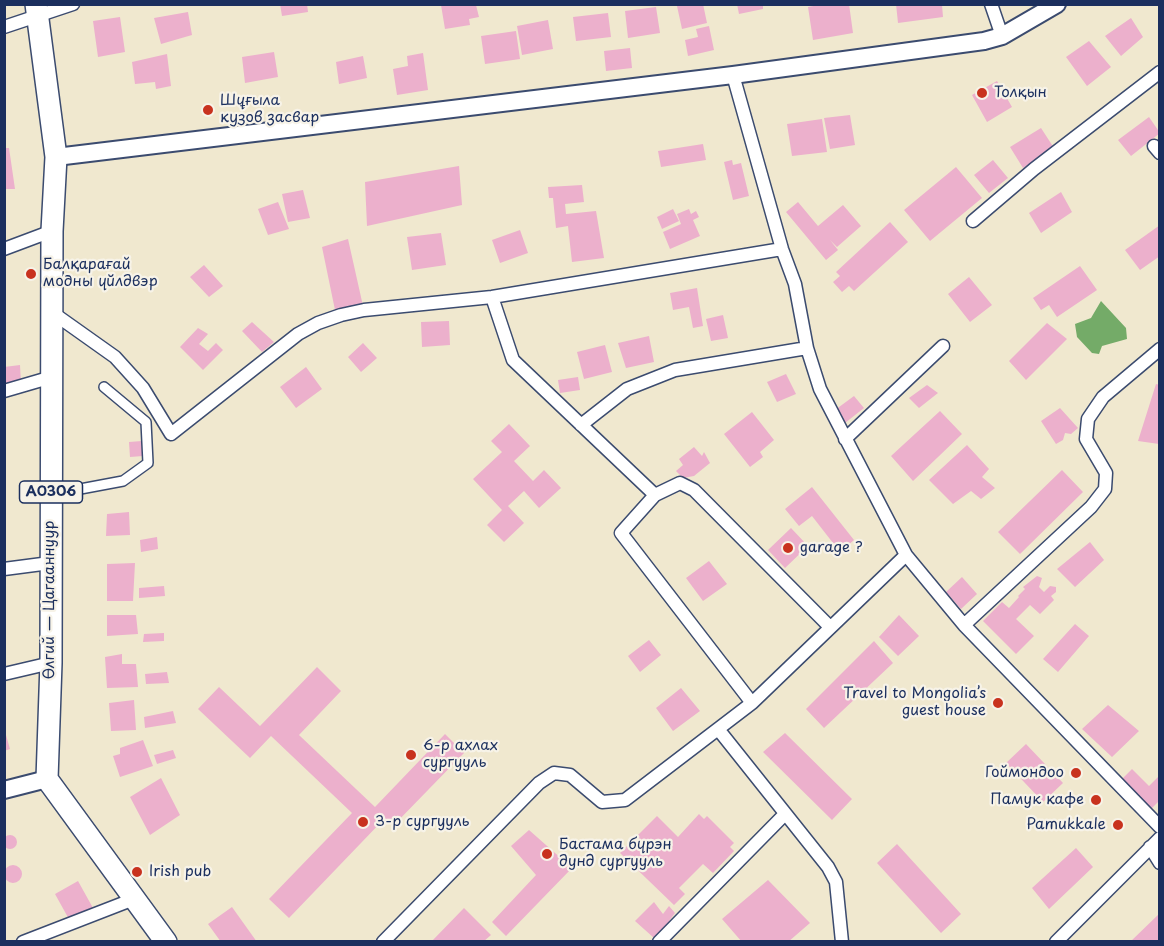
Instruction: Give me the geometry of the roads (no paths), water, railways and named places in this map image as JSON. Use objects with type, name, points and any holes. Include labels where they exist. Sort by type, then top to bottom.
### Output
[{"type":"highway","name":"Өлгий — Цагааннуур","points":[[37,10],[56,157],[52,231],[51,663],[47,779]]},
{"type":"highway","points":[[47,779],[165,942]]},
{"type":"street","points":[[4,27],[37,10],[73,4]]},
{"type":"street","points":[[991,4],[1002,36]]},
{"type":"street","points":[[56,157],[733,75],[984,41],[1002,36],[1057,4]]},
{"type":"street","points":[[973,221],[1034,169],[1160,72]]},
{"type":"street","points":[[733,75],[782,249],[795,284],[807,348],[820,389],[906,555],[964,625],[1160,827]]},
{"type":"street","points":[[4,249],[52,231]]},
{"type":"street","points":[[53,313],[115,357],[143,388],[171,434],[298,334],[318,323],[364,310],[492,297],[782,249]]},
{"type":"street","points":[[492,297],[513,360],[655,495]]},
{"type":"street","points":[[845,439],[943,346]]},
{"type":"street","points":[[581,425],[627,389],[675,370],[807,348]]},
{"type":"street","points":[[964,625],[1091,507],[1105,489],[1106,472],[1086,440],[1088,420],[1103,397],[1160,349]]},
{"type":"street","points":[[4,392],[52,377]]},
{"type":"street","points":[[59,493],[123,481],[148,463],[146,422],[104,387]]},
{"type":"street","points":[[752,703],[621,533],[655,495],[680,483],[694,490],[829,627]]},
{"type":"street","points":[[383,942],[538,783],[554,772],[570,775],[602,802],[625,800],[752,703],[906,555]]},
{"type":"street","points":[[4,569],[50,563]]},
{"type":"street","points":[[4,674],[51,663]]},
{"type":"street","points":[[718,729],[828,867],[836,882],[842,942]]},
{"type":"street","points":[[4,790],[47,779]]},
{"type":"street","points":[[659,942],[785,814]]},
{"type":"street","points":[[1056,942],[1160,838]]},
{"type":"street","points":[[1150,847],[1160,863]]},
{"type":"street","points":[[23,942],[134,899]]},
{"type":"place","name":"Толқын","points":[[982,93]]},
{"type":"place","name":"Шұғыла кузов засвар","points":[[208,110]]},
{"type":"place","name":"Балқарағай модны үйлдвэр","points":[[31,274]]},
{"type":"place","name":"garage ?","points":[[788,548]]},
{"type":"place","name":"Travel to Mongolia’s guest house","points":[[998,703]]},
{"type":"place","name":"6-р ахлах сургууль","points":[[411,755]]},
{"type":"place","name":"Гоймондоо","points":[[1076,773]]},
{"type":"place","name":"Памук кафе","points":[[1096,800]]},
{"type":"place","name":"3-р сургууль","points":[[363,822]]},
{"type":"place","name":"Pamukkale","points":[[1118,825]]},
{"type":"place","name":"Бастама бүрэн дунд сургууль","points":[[547,854]]},
{"type":"place","name":"Irish pub","points":[[137,872]]}]
